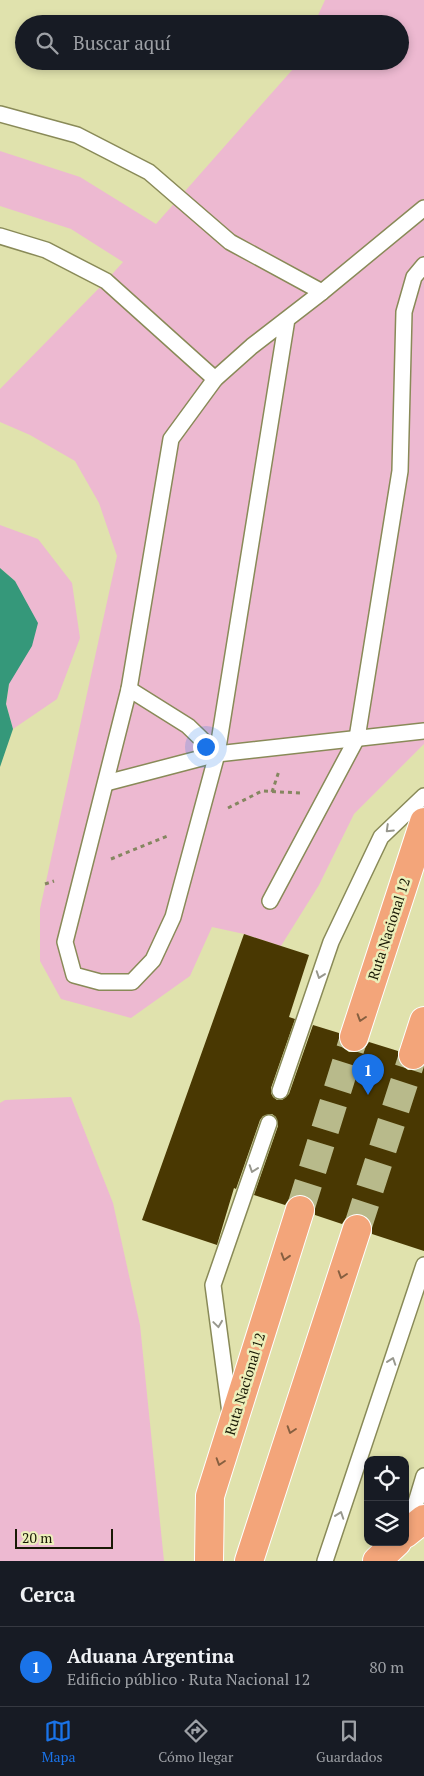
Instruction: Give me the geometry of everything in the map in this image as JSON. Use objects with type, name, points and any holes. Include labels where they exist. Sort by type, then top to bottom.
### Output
[{"type":"highway","name":"Ruta Nacional 12","points":[[354,1037],[424,822]]},
{"type":"highway","points":[[413,1055],[424,1021]]},
{"type":"highway","name":"Ruta Nacional 12","points":[[209,1561],[210,1496],[300,1210]]},
{"type":"highway","points":[[249,1561],[357,1229]]},
{"type":"highway","points":[[377,1561],[393,1546]]},
{"type":"lane","points":[[0,114],[77,135],[149,172],[230,242],[322,292]]},
{"type":"lane","points":[[287,319],[217,754],[173,917],[153,960],[132,982],[100,982],[74,975],[65,942],[129,689],[171,439],[215,379],[252,346],[287,319],[322,292],[424,208]]},
{"type":"lane","points":[[0,236],[46,250],[106,281],[215,379]]},
{"type":"lane","points":[[270,901],[357,738],[400,471],[404,312],[414,278],[424,265]]},
{"type":"lane","points":[[129,689],[188,726],[217,754]]},
{"type":"lane","points":[[106,783],[217,754],[424,731]]},
{"type":"lane","points":[[280,1090],[331,942],[381,837],[424,796]]},
{"type":"lane","points":[[232,1426],[213,1285],[269,1122]]},
{"type":"lane","points":[[325,1561],[424,1265]]},
{"type":"lane","points":[[409,1528],[424,1476]]},
{"type":"shaded area","points":[[325,0],[424,0],[424,744],[354,814],[319,885],[281,946],[244,934],[212,927],[190,976],[131,1018],[61,999],[40,961],[40,909],[117,556],[99,503],[75,461],[30,435],[0,422],[0,389],[123,262],[71,229],[0,206],[0,151],[80,177],[156,224],[292,70],[409,70],[409,15],[318,15]]},
{"type":"shaded area","points":[[0,525],[38,539],[72,583],[80,638],[57,699],[13,729],[6,704],[9,684],[15,581],[0,568]]},
{"type":"shaded area","points":[[0,568],[15,581],[38,623],[32,646],[9,684],[6,704],[13,729],[0,767]]},
{"type":"shaded area","points":[[71,1097],[113,1203],[140,1325],[164,1561],[0,1561],[0,1103],[5,1100]]},
{"type":"building","points":[[244,934],[309,955],[289,1017],[295,1019],[271,1088],[273,1097],[277,1100],[282,1100],[289,1094],[313,1025],[339,1033],[339,1041],[342,1047],[349,1052],[358,1052],[365,1048],[369,1042],[398,1051],[398,1059],[401,1065],[408,1070],[417,1070],[424,1066],[424,1251],[372,1234],[372,1225],[368,1218],[362,1214],[353,1214],[346,1218],[342,1224],[315,1215],[315,1206],[312,1200],[305,1195],[296,1195],[289,1199],[285,1205],[254,1195],[278,1126],[276,1117],[272,1114],[263,1116],[260,1120],[236,1189],[234,1188],[217,1245],[142,1220]]},
{"type":"tunnel","points":[[300,1210],[354,1037]]},
{"type":"tunnel","points":[[357,1229],[413,1055]]},
{"type":"place","name":"Aduana Argentina","points":[[368,1095]]}]
